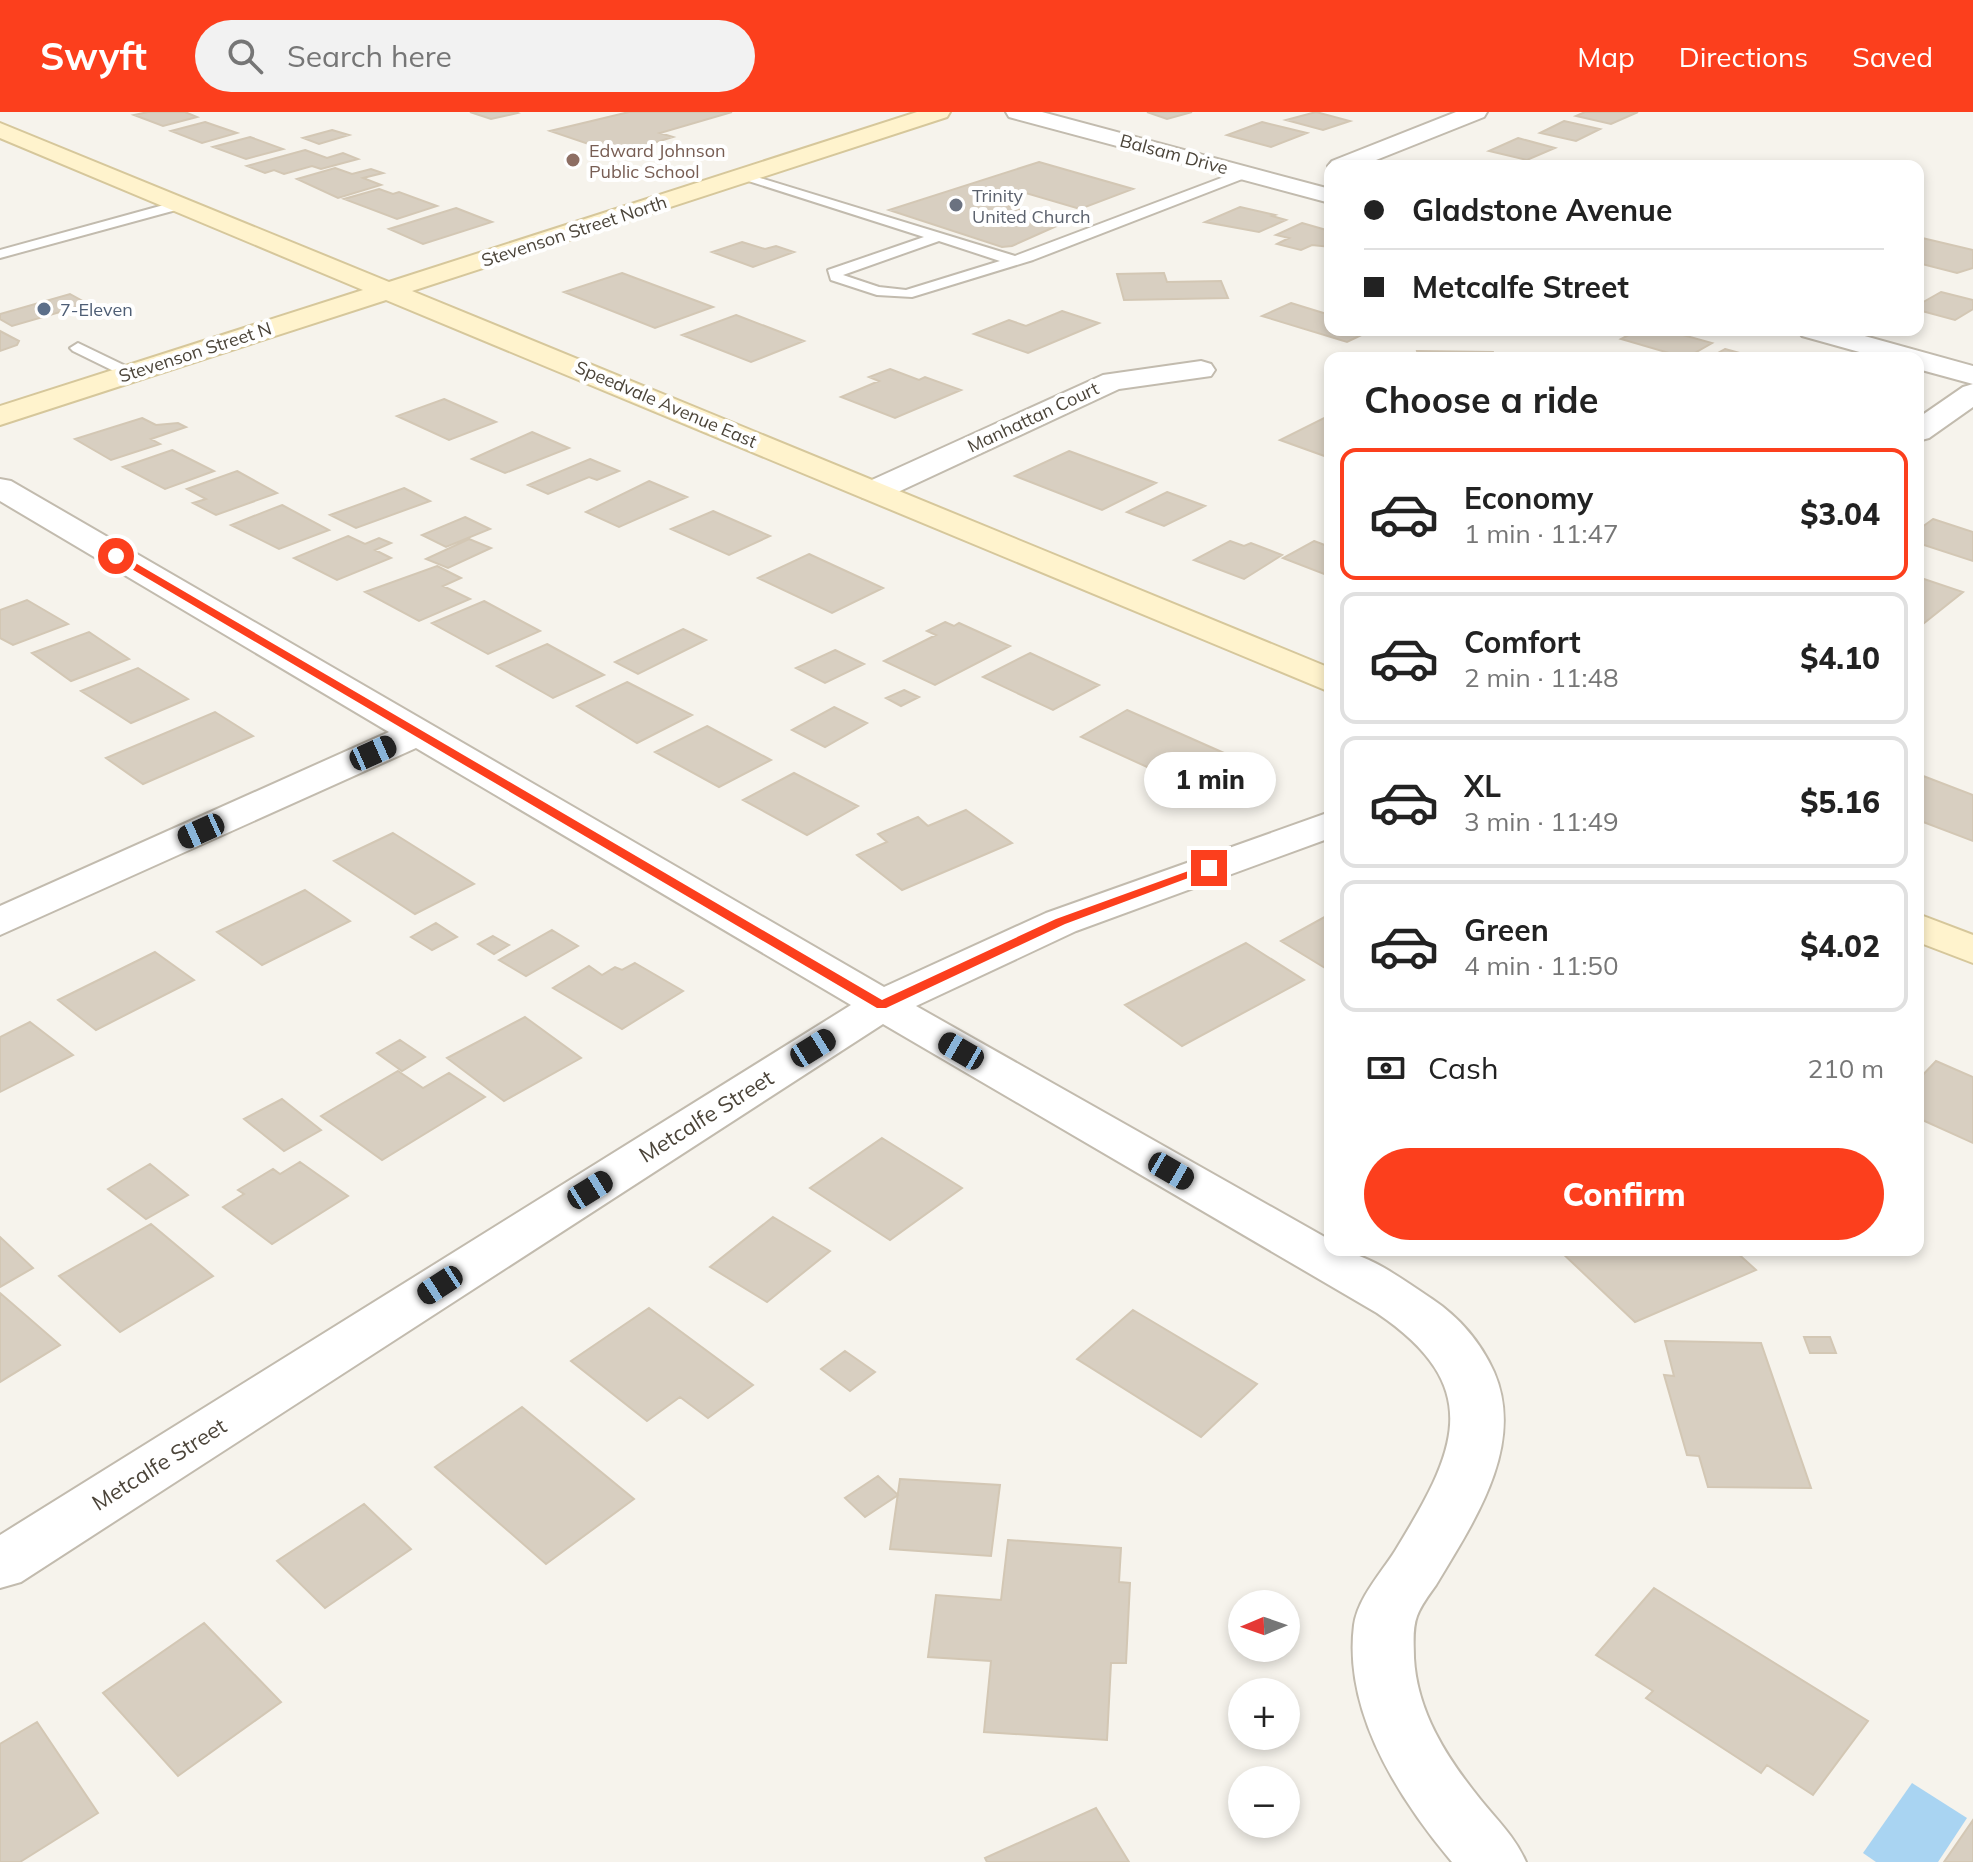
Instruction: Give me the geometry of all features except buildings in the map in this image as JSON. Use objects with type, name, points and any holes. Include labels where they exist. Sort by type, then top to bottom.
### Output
[{"type":"main road","name":"Stevenson Street North","points":[[391,289],[939,112]]},
{"type":"main road","name":"Speedvale Avenue East","points":[[0,130],[391,289],[1324,678]]},
{"type":"main road","name":"Stevenson Street N","points":[[0,416],[391,289]]},
{"type":"main road","points":[[1924,930],[1973,950]]},
{"type":"street","name":"Balsam Drive","points":[[1017,112],[1324,194]]},
{"type":"street","points":[[1355,160],[1476,112]]},
{"type":"street","points":[[1291,185],[1324,172]]},
{"type":"street","points":[[1833,336],[1890,352]]},
{"type":"street","points":[[1924,361],[1973,375]]},
{"type":"street","name":"Manhattan Court","points":[[874,491],[1113,381],[1201,370]]},
{"type":"street","points":[[1924,428],[1973,393]]},
{"type":"street","points":[[0,488],[882,1005],[1395,1300],[1439,1332],[1462,1362],[1478,1394],[1477,1445],[1461,1486],[1384,1623],[1384,1680],[1402,1737],[1444,1806],[1493,1862]]},
{"type":"street","points":[[0,922],[418,733]]},
{"type":"street","name":"Metcalfe Street","points":[[0,1565],[882,1005],[1061,922],[1324,826]]},
{"type":"lane","points":[[939,237],[835,270],[836,277],[877,291],[907,294],[1015,261],[1245,173]]},
{"type":"lane","points":[[742,177],[1015,261]]},
{"type":"lane","points":[[0,254],[182,204]]},
{"type":"lane","points":[[78,348],[131,374]]},
{"type":"water","points":[[1912,1783],[1967,1818],[1938,1862],[1876,1862],[1863,1853]]},
{"type":"place","name":"Edward Johnson Public School","points":[[573,160]]},
{"type":"place","name":"Trinity United Church","points":[[956,205]]},
{"type":"place","name":"7-Eleven","points":[[44,309]]},
{"type":"route","points":[[116,556],[882,1005],[1061,922],[1209,868]]}]
